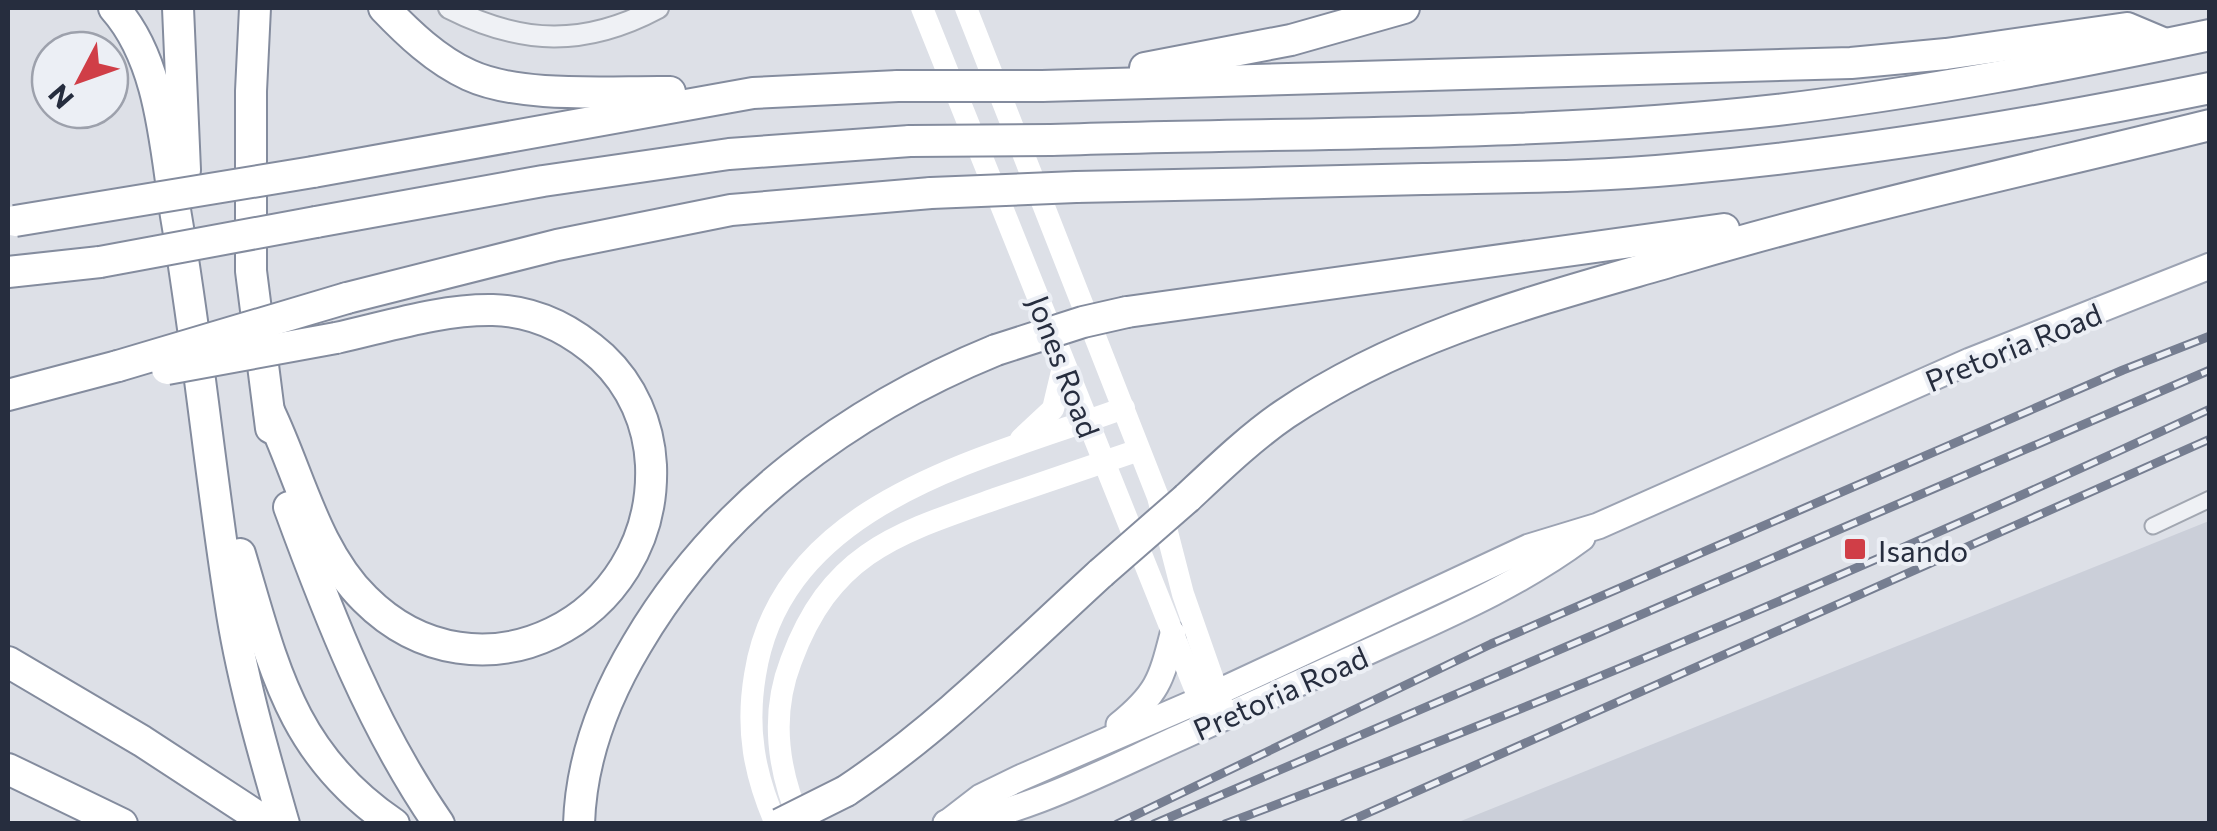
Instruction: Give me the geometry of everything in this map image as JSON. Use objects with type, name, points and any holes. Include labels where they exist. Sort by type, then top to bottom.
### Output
[{"type":"highway","points":[[114,8],[140,46],[153,88],[190,298],[231,608],[262,682],[284,824]]},
{"type":"highway","points":[[164,8],[182,94]]},
{"type":"highway","points":[[178,8],[190,298]]},
{"type":"highway","points":[[254,8],[251,272],[269,411],[287,502],[330,614],[389,739],[438,824]]},
{"type":"highway","points":[[384,8],[407,33],[468,75],[504,86],[570,91],[1042,86],[1852,62],[1946,54],[2126,28],[2165,44]]},
{"type":"highway","points":[[1079,85],[1116,74],[1291,40],[1404,8]]},
{"type":"highway","points":[[8,272],[100,262],[543,181],[729,154],[910,141],[1537,128],[1777,110],[1980,80],[2210,34]]},
{"type":"highway","points":[[8,395],[84,375],[103,378],[348,298],[556,245],[731,210],[1076,187],[1515,177],[1676,169],[1825,154],[1961,134],[2210,88]]},
{"type":"highway","points":[[11,222],[314,172],[753,92]]},
{"type":"highway","points":[[778,824],[846,791],[944,716],[1283,416],[1402,349],[1520,304],[1792,224],[2210,124]]},
{"type":"highway","points":[[579,824],[590,748],[614,687],[669,592],[708,544],[754,498],[816,448],[910,390],[996,350],[1127,312],[1717,230],[1792,224]]},
{"type":"highway","points":[[124,371],[336,338],[442,316],[493,310],[548,320],[590,346],[610,365],[640,410],[650,452],[650,504],[644,530],[637,550],[613,587],[576,621],[535,640],[492,648],[442,645],[389,619],[349,580],[322,538],[269,411]]},
{"type":"highway","points":[[8,662],[142,741],[269,824]]},
{"type":"highway","points":[[262,682],[298,719],[330,767],[354,793],[394,824]]},
{"type":"highway","points":[[8,769],[122,824]]},
{"type":"main road","name":"Jones Road","points":[[922,8],[1125,520],[1173,634],[1213,708]]},
{"type":"main road","name":"Jones Road","points":[[966,8],[1158,497],[1213,708]]},
{"type":"main road","name":"Pretoria Road","points":[[946,824],[981,796],[1100,741],[1213,708],[1457,611],[1548,564],[1598,526],[1970,362],[2210,266]]},
{"type":"main road","points":[[1006,450],[1054,409],[1064,360]]},
{"type":"main road","points":[[778,824],[756,772],[751,716],[757,660],[764,635],[785,592],[820,550],[868,511],[1006,450],[1124,408]]},
{"type":"main road","points":[[801,824],[788,789],[778,724],[793,654],[825,594],[862,557],[913,528],[1140,450]]},
{"type":"main road","points":[[1051,480],[1090,486],[1125,520]]},
{"type":"main road","points":[[1100,741],[1158,687],[1173,634]]},
{"type":"main road","name":"Pretoria Road","points":[[946,824],[970,822],[1032,801],[1213,708]]},
{"type":"street","points":[[449,8],[497,29],[549,38],[608,30],[658,8]]},
{"type":"street","points":[[2153,526],[2210,499]]},
{"type":"shaded area","points":[[2209,521],[2209,823],[1456,823]]},
{"type":"railway","points":[[1117,824],[1491,644],[2123,370],[2210,336]]},
{"type":"railway","points":[[1154,824],[2210,370]]},
{"type":"railway","points":[[1225,824],[1474,728],[1721,626],[2210,409]]},
{"type":"railway","points":[[1343,824],[2210,439]]},
{"type":"place","name":"Isando","points":[[1855,549]]}]
